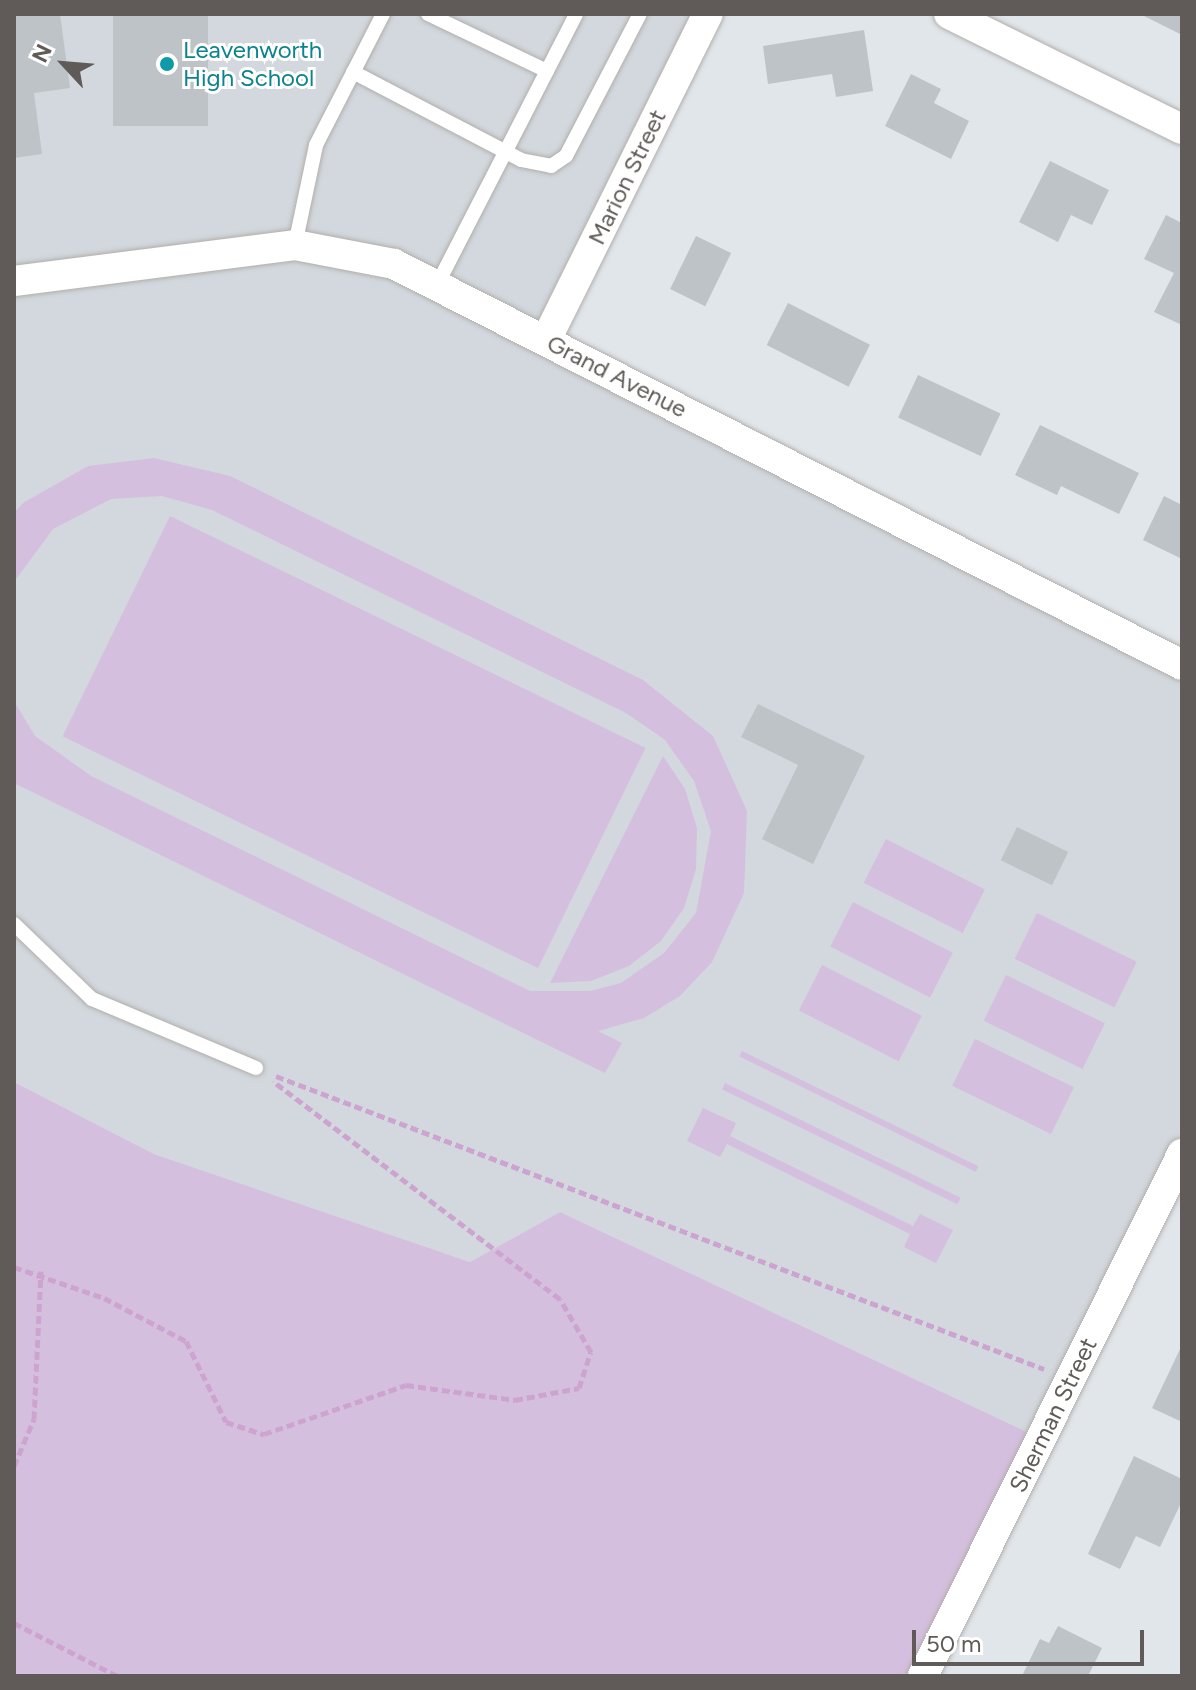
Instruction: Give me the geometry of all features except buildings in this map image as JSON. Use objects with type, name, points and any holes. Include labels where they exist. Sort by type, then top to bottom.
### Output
[{"type":"street","name":"Marion Street","points":[[546,340],[708,14]]},
{"type":"street","points":[[949,14],[1182,129]]},
{"type":"street","name":"Grand Avenue","points":[[14,281],[295,245],[343,249],[438,283],[1182,665]]},
{"type":"street","name":"Sherman Street","points":[[923,1676],[1182,1154]]},
{"type":"lane","points":[[295,245],[316,145],[383,14]]},
{"type":"lane","points":[[428,14],[547,71]]},
{"type":"lane","points":[[438,283],[576,14]]},
{"type":"lane","points":[[353,72],[506,149],[551,166],[566,156],[640,14]]},
{"type":"lane","points":[[14,924],[92,999],[256,1068]]},
{"type":"path","points":[[14,1267],[41,1271],[186,1341],[226,1422],[264,1434],[406,1385],[515,1400],[579,1388],[591,1352],[560,1299],[256,1068]]},
{"type":"path","points":[[256,1068],[1071,1379]]},
{"type":"path","points":[[14,1466],[34,1419],[41,1271]]},
{"type":"path","points":[[14,1623],[117,1676]]},
{"type":"shaded area","points":[[14,14],[708,14],[546,340],[1182,665],[1182,1154],[1042,1439],[560,1212],[470,1262],[154,1154],[14,1082]]},
{"type":"shaded area","points":[[154,458],[230,476],[643,680],[713,736],[747,811],[744,893],[712,962],[680,996],[644,1018],[598,1031],[622,1043],[605,1073],[14,783],[14,701],[35,736],[91,776],[530,991],[590,991],[621,983],[664,953],[696,913],[711,831],[694,781],[665,740],[626,713],[212,510],[162,496],[111,499],[53,529],[14,582],[14,513],[23,503],[88,466]]},
{"type":"shaded area","points":[[170,516],[645,748],[538,968],[63,736]]},
{"type":"shaded area","points":[[663,756],[685,789],[697,828],[696,869],[684,908],[661,941],[629,966],[591,981],[550,983]]},
{"type":"shaded area","points":[[886,839],[985,889],[963,933],[864,883]]},
{"type":"shaded area","points":[[853,902],[953,953],[930,997],[830,947]]},
{"type":"shaded area","points":[[1037,913],[1137,962],[1114,1007],[1015,959]]},
{"type":"shaded area","points":[[822,965],[922,1016],[899,1061],[799,1010]]},
{"type":"shaded area","points":[[1006,975],[1105,1023],[1083,1069],[984,1021]]},
{"type":"shaded area","points":[[975,1039],[1074,1087],[1051,1134],[952,1086]]},
{"type":"shaded area","points":[[742,1051],[978,1166],[976,1172],[739,1056]]},
{"type":"shaded area","points":[[14,1082],[154,1154],[470,1262],[560,1212],[1042,1439],[923,1676],[14,1676]]},
{"type":"shaded area","points":[[725,1083],[960,1198],[957,1204],[722,1089]]},
{"type":"shaded area","points":[[703,1108],[736,1123],[730,1136],[913,1226],[920,1214],[953,1230],[936,1263],[904,1247],[910,1234],[727,1144],[720,1157],[687,1141]]},
{"type":"place","name":"Leavenworth High School","points":[[167,64]]}]
